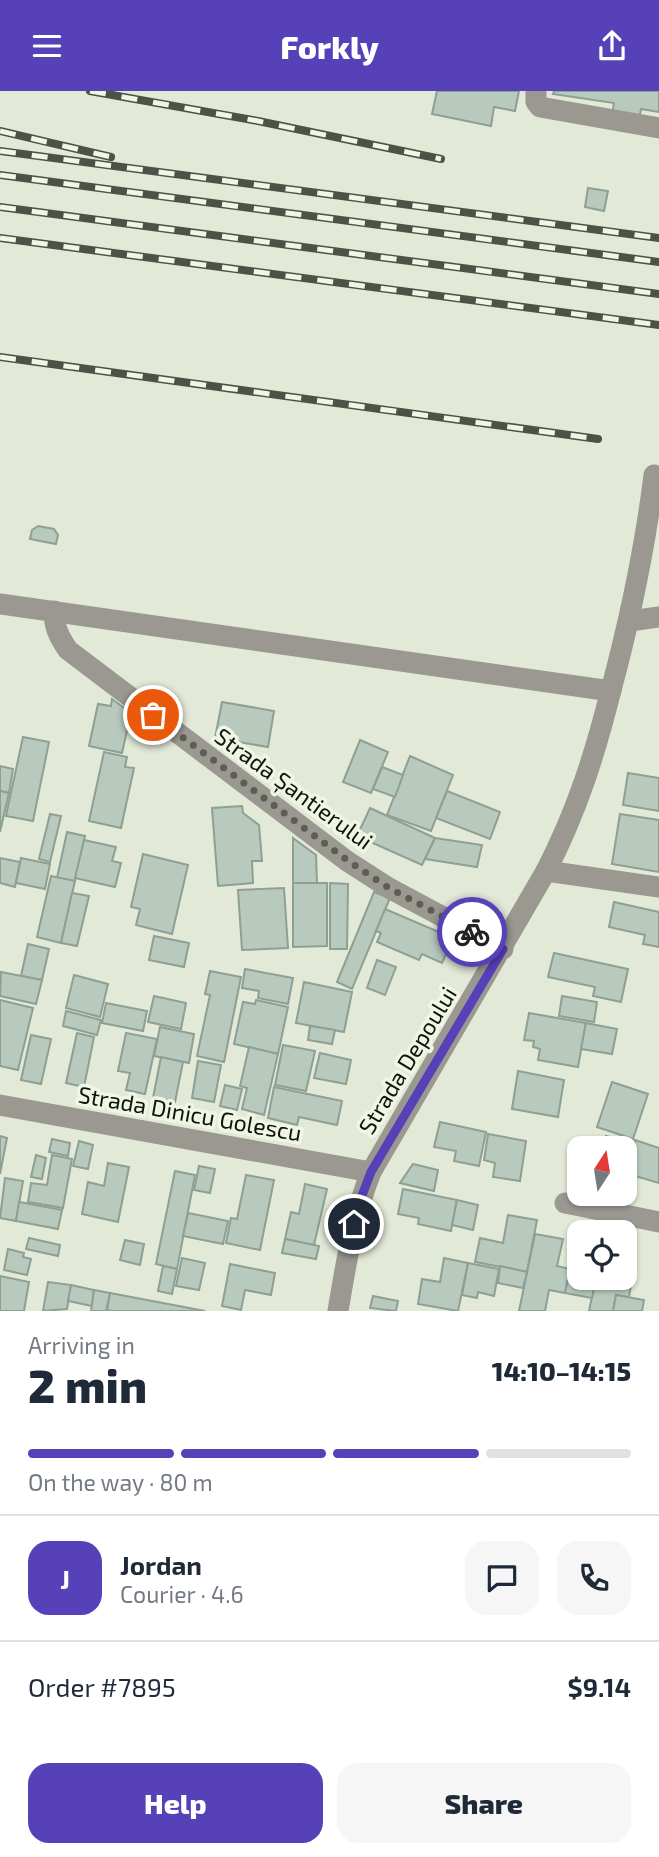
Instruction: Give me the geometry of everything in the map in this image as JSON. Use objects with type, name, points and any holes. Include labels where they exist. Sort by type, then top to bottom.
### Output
[{"type":"street","points":[[536,91],[540,107],[659,128]]},
{"type":"street","name":"Strada Depoului","points":[[338,1311],[354,1224],[371,1172],[547,871],[568,830],[581,796],[598,746],[630,621],[654,475]]},
{"type":"street","points":[[0,604],[611,691]]},
{"type":"street","name":"Strada Șantierului","points":[[54,611],[58,635],[68,650],[281,813],[389,888],[503,949]]},
{"type":"street","points":[[630,621],[659,617]]},
{"type":"street","points":[[547,871],[659,887]]},
{"type":"street","name":"Strada Dinicu Golescu","points":[[0,1105],[371,1172]]},
{"type":"street","points":[[565,1203],[659,1222]]},
{"type":"building","points":[[437,91],[519,91],[515,111],[494,107],[491,126],[432,114]]},
{"type":"building","points":[[554,91],[659,91],[659,112],[641,109],[639,119],[612,115],[614,103],[553,94]]},
{"type":"building","points":[[588,188],[608,191],[604,211],[585,207]]},
{"type":"building","points":[[38,526],[54,529],[58,535],[56,544],[30,539],[32,530]]},
{"type":"building","points":[[112,699],[131,713],[122,753],[89,746],[98,704],[111,706]]},
{"type":"building","points":[[222,702],[274,711],[268,747],[215,738]]},
{"type":"building","points":[[23,737],[49,742],[33,821],[6,816]]},
{"type":"building","points":[[360,740],[388,752],[371,793],[343,782]]},
{"type":"building","points":[[104,752],[127,757],[125,767],[134,768],[121,828],[89,821]]},
{"type":"building","points":[[410,756],[453,775],[431,831],[387,815]]},
{"type":"building","points":[[0,766],[13,769],[9,793],[0,791]]},
{"type":"building","points":[[382,767],[403,775],[395,797],[373,789]]},
{"type":"building","points":[[628,773],[659,778],[659,811],[623,805]]},
{"type":"building","points":[[0,791],[9,793],[0,832]]},
{"type":"building","points":[[447,791],[500,812],[490,839],[436,818]]},
{"type":"building","points":[[242,806],[243,813],[259,825],[262,861],[252,861],[253,883],[218,886],[212,808]]},
{"type":"building","points":[[370,808],[435,838],[422,865],[357,836]]},
{"type":"building","points":[[50,814],[61,816],[50,862],[39,859]]},
{"type":"building","points":[[620,814],[659,820],[659,872],[612,864]]},
{"type":"building","points":[[67,832],[85,836],[75,881],[57,878]]},
{"type":"building","points":[[293,838],[316,855],[317,884],[293,883]]},
{"type":"building","points":[[435,838],[482,845],[477,867],[425,859]]},
{"type":"building","points":[[84,840],[116,847],[112,861],[121,863],[115,887],[75,878]]},
{"type":"building","points":[[143,854],[188,865],[172,934],[136,925],[140,909],[131,907]]},
{"type":"building","points":[[0,858],[20,862],[15,887],[0,883]]},
{"type":"building","points":[[21,858],[50,864],[45,889],[16,883]]},
{"type":"building","points":[[51,876],[75,881],[61,943],[37,937]]},
{"type":"building","points":[[293,883],[327,883],[327,946],[293,947]]},
{"type":"building","points":[[330,883],[348,884],[347,949],[330,949]]},
{"type":"building","points":[[284,888],[288,948],[242,950],[238,890]]},
{"type":"building","points":[[374,892],[390,898],[352,989],[337,982]]},
{"type":"building","points":[[72,893],[89,896],[77,946],[61,943]]},
{"type":"building","points":[[614,902],[659,912],[659,947],[643,944],[645,935],[609,927]]},
{"type":"building","points":[[385,909],[453,938],[442,963],[422,954],[419,960],[377,942],[381,933],[376,931]]},
{"type":"building","points":[[154,936],[189,943],[184,967],[149,960]]},
{"type":"building","points":[[28,944],[49,949],[42,980],[21,976]]},
{"type":"building","points":[[554,953],[628,969],[621,1002],[593,996],[595,987],[548,977]]},
{"type":"building","points":[[377,960],[396,967],[385,995],[367,988]]},
{"type":"building","points":[[245,969],[293,978],[288,1004],[258,998],[259,991],[242,988]]},
{"type":"building","points":[[210,971],[241,977],[224,1062],[197,1056],[210,995],[205,994]]},
{"type":"building","points":[[1,972],[42,980],[36,1004],[0,996]]},
{"type":"building","points":[[74,975],[108,984],[100,1017],[66,1008]]},
{"type":"building","points":[[304,982],[352,992],[344,1032],[296,1023]]},
{"type":"building","points":[[154,996],[186,1003],[181,1029],[148,1022]]},
{"type":"building","points":[[562,996],[597,1002],[594,1022],[559,1016]]},
{"type":"building","points":[[0,1000],[33,1008],[18,1070],[0,1066]]},
{"type":"building","points":[[256,1000],[288,1007],[278,1054],[234,1044],[243,1002],[255,1004]]},
{"type":"building","points":[[106,1003],[147,1011],[143,1031],[102,1023]]},
{"type":"building","points":[[66,1011],[101,1020],[97,1035],[63,1026]]},
{"type":"building","points":[[529,1013],[586,1023],[578,1067],[538,1060],[540,1049],[533,1047],[534,1041],[524,1040]]},
{"type":"building","points":[[586,1023],[617,1029],[612,1054],[581,1049]]},
{"type":"building","points":[[310,1026],[335,1030],[332,1044],[308,1040]]},
{"type":"building","points":[[160,1027],[194,1034],[189,1063],[154,1056]]},
{"type":"building","points":[[77,1033],[94,1037],[84,1087],[66,1083]]},
{"type":"building","points":[[126,1033],[157,1039],[145,1094],[126,1090],[130,1073],[118,1071]]},
{"type":"building","points":[[31,1035],[51,1039],[41,1084],[21,1080]]},
{"type":"building","points":[[283,1045],[315,1051],[306,1091],[275,1085]]},
{"type":"building","points":[[249,1047],[278,1054],[264,1115],[242,1109],[247,1088],[240,1086]]},
{"type":"building","points":[[320,1053],[351,1060],[346,1084],[314,1078]]},
{"type":"building","points":[[161,1057],[183,1062],[175,1102],[153,1098]]},
{"type":"building","points":[[198,1061],[221,1065],[214,1102],[192,1098]]},
{"type":"building","points":[[518,1071],[564,1080],[558,1117],[512,1109]]},
{"type":"building","points":[[612,1082],[648,1094],[634,1136],[624,1136],[597,1127]]},
{"type":"building","points":[[225,1085],[242,1089],[237,1110],[220,1106]]},
{"type":"building","points":[[274,1087],[342,1101],[337,1125],[299,1117],[297,1125],[268,1118]]},
{"type":"building","points":[[440,1122],[486,1132],[479,1166],[454,1161],[456,1151],[434,1147]]},
{"type":"building","points":[[488,1134],[526,1141],[520,1181],[493,1177],[495,1163],[484,1160]]},
{"type":"building","points":[[0,1136],[7,1138],[0,1174]]},
{"type":"building","points":[[52,1139],[70,1143],[68,1156],[49,1152]]},
{"type":"building","points":[[79,1141],[93,1145],[88,1169],[73,1166]]},
{"type":"building","points":[[637,1141],[659,1148],[659,1183],[637,1177]]},
{"type":"building","points":[[36,1155],[46,1158],[42,1179],[31,1177]]},
{"type":"building","points":[[52,1155],[72,1159],[63,1208],[28,1202],[31,1183],[47,1185]]},
{"type":"building","points":[[108,1163],[129,1167],[118,1222],[82,1214],[88,1182],[104,1186]]},
{"type":"building","points":[[413,1164],[438,1170],[434,1191],[400,1183]]},
{"type":"building","points":[[199,1166],[215,1169],[210,1193],[194,1190]]},
{"type":"building","points":[[175,1171],[195,1175],[177,1269],[156,1264]]},
{"type":"building","points":[[246,1175],[274,1180],[260,1250],[226,1243],[231,1218],[237,1219]]},
{"type":"building","points":[[5,1178],[23,1181],[16,1221],[0,1218]]},
{"type":"building","points":[[305,1184],[327,1189],[314,1245],[285,1239],[291,1212],[299,1214]]},
{"type":"building","points":[[403,1189],[457,1200],[451,1231],[418,1224],[419,1218],[398,1214]]},
{"type":"building","points":[[457,1200],[478,1205],[473,1230],[452,1225]]},
{"type":"building","points":[[19,1202],[62,1210],[58,1229],[16,1221]]},
{"type":"building","points":[[188,1213],[228,1221],[223,1244],[183,1236]]},
{"type":"building","points":[[508,1215],[537,1220],[527,1272],[475,1262],[480,1238],[503,1243]]},
{"type":"building","points":[[535,1234],[563,1239],[557,1266],[567,1268],[565,1293],[549,1290],[545,1311],[519,1311]]},
{"type":"building","points":[[29,1238],[60,1245],[58,1256],[26,1249]]},
{"type":"building","points":[[285,1239],[319,1246],[316,1259],[282,1253]]},
{"type":"building","points":[[125,1240],[144,1244],[140,1265],[120,1260]]},
{"type":"building","points":[[8,1249],[24,1253],[23,1257],[31,1259],[27,1275],[4,1270]]},
{"type":"building","points":[[182,1258],[205,1263],[199,1290],[176,1286]]},
{"type":"building","points":[[444,1258],[468,1263],[458,1311],[418,1304],[422,1279],[440,1282]]},
{"type":"building","points":[[468,1263],[499,1269],[494,1296],[478,1292],[477,1298],[462,1295]]},
{"type":"building","points":[[230,1264],[275,1273],[271,1295],[245,1290],[241,1310],[222,1306]]},
{"type":"building","points":[[163,1266],[177,1269],[172,1294],[158,1291]]},
{"type":"building","points":[[500,1266],[527,1272],[523,1288],[498,1283]]},
{"type":"building","points":[[0,1276],[29,1282],[24,1311],[0,1311]]},
{"type":"building","points":[[48,1282],[71,1285],[67,1309],[43,1311]]},
{"type":"building","points":[[567,1283],[567,1290],[594,1290],[592,1298],[565,1293]]},
{"type":"building","points":[[71,1285],[94,1290],[92,1306],[68,1301]]},
{"type":"building","points":[[94,1290],[110,1293],[106,1311],[91,1311]]},
{"type":"building","points":[[593,1290],[630,1290],[629,1297],[616,1295],[613,1311],[589,1311]]},
{"type":"building","points":[[110,1293],[205,1311],[107,1310]]},
{"type":"building","points":[[616,1295],[644,1300],[642,1311],[613,1311]]},
{"type":"building","points":[[373,1296],[398,1301],[396,1311],[370,1308]]},
{"type":"railway","points":[[90,91],[258,121],[441,159]]},
{"type":"railway","points":[[0,131],[111,157]]},
{"type":"railway","points":[[0,151],[659,238]]},
{"type":"railway","points":[[0,175],[659,262]]},
{"type":"railway","points":[[0,207],[659,294]]},
{"type":"railway","points":[[0,238],[659,325]]},
{"type":"railway","points":[[0,357],[598,439]]},
{"type":"way so far","points":[[153,715],[347,860],[389,888],[472,932]]},
{"type":"route","points":[[354,1224],[371,1172],[503,949],[472,932]]}]
